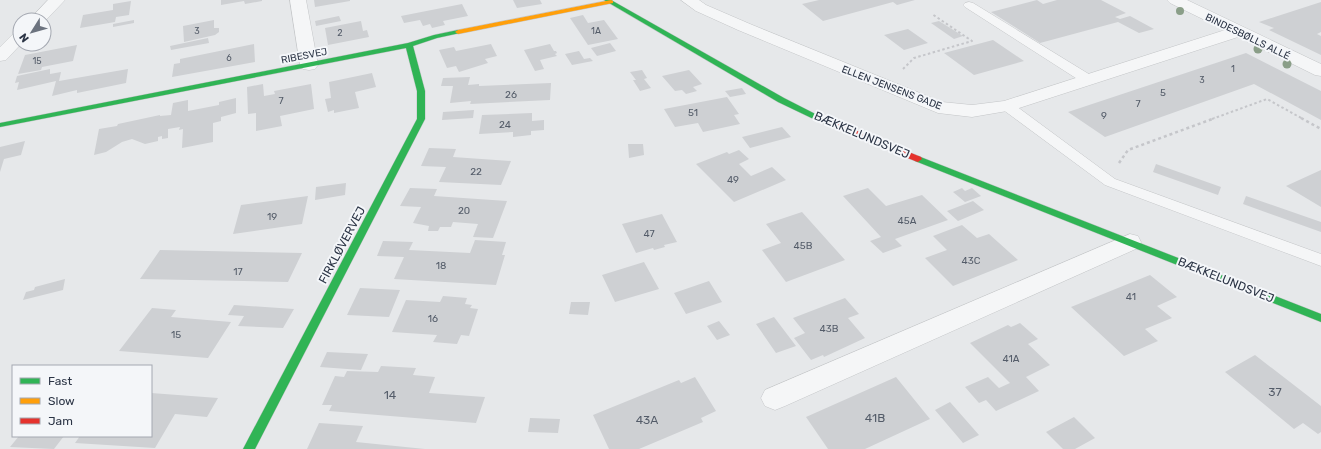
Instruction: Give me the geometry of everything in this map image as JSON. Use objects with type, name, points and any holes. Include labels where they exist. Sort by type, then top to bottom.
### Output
[{"type":"street","points":[[47,12],[61,0]]},
{"type":"street","points":[[298,0],[309,65]]},
{"type":"street","name":"ELLEN JENSENS GADE","points":[[689,0],[701,8],[744,27],[938,107],[972,111],[1007,106],[1240,31]]},
{"type":"street","name":"BINDESBØLLS ALLÉ","points":[[1175,0],[1321,71]]},
{"type":"street","name":"RIBESVEJ","points":[[0,125],[409,45],[436,36],[609,1]]},
{"type":"street","name":"BÆKKELUNDSVEJ","points":[[609,1],[781,100],[836,126],[1321,318]]},
{"type":"street","points":[[0,56],[12,44]]},
{"type":"street","name":"FIRKLØVERVEJ","points":[[249,449],[420,119],[423,106],[422,91],[409,45]]},
{"type":"street","points":[[775,398],[1130,242]]},
{"type":"lane","points":[[969,5],[1087,79]]},
{"type":"lane","points":[[1007,106],[1110,182],[1321,260]]},
{"type":"path","points":[[903,69],[914,58],[972,41],[932,14]]},
{"type":"path","points":[[896,66],[910,72]]},
{"type":"path","points":[[1110,182],[1128,150],[1267,99],[1321,128]]},
{"type":"building","points":[[221,0],[262,1],[245,4],[244,1],[221,5]]},
{"type":"building","points":[[314,0],[350,0],[350,1],[315,7]]},
{"type":"building","points":[[513,0],[540,0],[542,4],[517,8]]},
{"type":"building","points":[[819,0],[915,0],[897,5],[893,2],[823,21],[802,4]]},
{"type":"building","points":[[1037,0],[1043,4],[1057,0],[1101,0],[1126,13],[1115,17],[1120,19],[1130,16],[1154,29],[1139,33],[1118,22],[1040,43],[991,12]]},
{"type":"building","points":[[131,1],[129,15],[116,17],[115,22],[80,28],[83,15],[113,10],[113,4]]},
{"type":"building","points":[[1321,2],[1321,32],[1317,34],[1321,36],[1321,55],[1269,30],[1274,28],[1259,22]]},
{"type":"building","points":[[462,4],[468,16],[443,21],[445,25],[432,28],[430,24],[423,26],[420,20],[404,23],[401,16]]},
{"type":"building","points":[[583,15],[588,23],[604,20],[618,39],[588,45],[570,18]]},
{"type":"building","points":[[339,16],[341,21],[316,26],[315,21]]},
{"type":"building","points":[[134,20],[134,23],[113,27],[113,24]]},
{"type":"building","points":[[214,20],[214,28],[219,28],[219,32],[215,35],[184,42],[183,26]]},
{"type":"building","points":[[361,21],[363,31],[367,30],[369,37],[328,45],[325,28]]},
{"type":"building","points":[[939,21],[963,36],[954,39],[931,23]]},
{"type":"building","points":[[908,29],[928,43],[904,50],[884,35]]},
{"type":"building","points":[[208,38],[209,43],[171,50],[170,46]]},
{"type":"building","points":[[993,40],[1024,61],[974,75],[944,53]]},
{"type":"building","points":[[610,43],[616,51],[597,56],[591,48]]},
{"type":"building","points":[[254,44],[255,62],[172,77],[174,64],[180,63],[180,59]]},
{"type":"building","points":[[491,44],[497,56],[485,59],[488,63],[459,72],[456,66],[447,68],[439,50],[454,47],[456,51]]},
{"type":"building","points":[[550,44],[554,51],[556,51],[557,53],[555,54],[557,56],[540,60],[544,69],[535,71],[524,50]]},
{"type":"building","points":[[77,45],[73,61],[42,67],[41,70],[18,74],[25,55],[41,52],[52,52],[52,50]]},
{"type":"building","points":[[579,51],[584,59],[590,58],[593,61],[572,65],[565,54]]},
{"type":"building","points":[[1246,53],[1321,91],[1321,120],[1254,84],[1105,137],[1068,112]]},
{"type":"building","points":[[50,69],[50,74],[61,72],[59,81],[128,69],[126,83],[77,93],[77,90],[52,96],[56,81],[17,90],[19,82],[15,83],[17,76]]},
{"type":"building","points":[[642,70],[647,78],[644,79],[651,88],[640,91],[633,80],[636,80],[630,72]]},
{"type":"building","points":[[689,70],[702,84],[693,87],[697,91],[686,94],[682,90],[675,91],[662,76]]},
{"type":"building","points":[[372,73],[376,87],[355,92],[359,108],[334,113],[334,110],[328,112],[325,99],[331,98],[329,82]]},
{"type":"building","points":[[470,77],[468,85],[479,84],[479,86],[551,83],[550,100],[470,104],[471,101],[450,103],[453,86],[441,86],[443,78]]},
{"type":"building","points":[[263,84],[264,96],[275,94],[274,91],[311,84],[314,109],[280,116],[282,126],[256,131],[256,113],[248,114],[247,87]]},
{"type":"building","points":[[742,88],[746,94],[730,97],[725,91]]},
{"type":"building","points":[[727,97],[739,114],[734,115],[740,124],[703,132],[698,123],[675,127],[664,109]]},
{"type":"building","points":[[236,98],[236,113],[221,117],[221,121],[213,123],[213,142],[182,148],[183,129],[179,130],[180,127],[168,129],[168,138],[162,139],[162,136],[158,137],[158,141],[145,144],[132,139],[122,142],[106,152],[94,155],[99,129],[160,115],[171,115],[173,103],[188,100],[188,111],[219,105],[219,102]]},
{"type":"building","points":[[474,110],[473,118],[442,120],[443,112]]},
{"type":"building","points":[[532,113],[532,121],[544,120],[544,130],[531,131],[531,135],[513,137],[513,132],[479,134],[482,115]]},
{"type":"building","points":[[782,127],[791,137],[750,148],[742,137]]},
{"type":"building","points":[[25,141],[21,155],[4,159],[0,172],[0,147]]},
{"type":"building","points":[[628,144],[643,144],[644,155],[629,158]]},
{"type":"building","points":[[429,148],[456,149],[453,157],[511,161],[501,185],[439,182],[446,167],[421,166]]},
{"type":"building","points":[[739,150],[749,159],[739,164],[751,176],[772,167],[786,180],[734,202],[696,164],[727,152],[729,154]]},
{"type":"building","points":[[1156,164],[1221,187],[1218,195],[1153,172]]},
{"type":"building","points":[[1321,170],[1321,207],[1286,186]]},
{"type":"building","points":[[346,183],[345,195],[315,200],[316,187]]},
{"type":"building","points":[[410,188],[437,189],[434,196],[507,201],[493,238],[473,237],[478,224],[453,222],[451,227],[440,227],[438,231],[428,231],[429,226],[413,223],[421,207],[400,206]]},
{"type":"building","points":[[868,188],[886,206],[922,195],[948,220],[895,239],[902,246],[883,253],[870,241],[881,237],[843,196]]},
{"type":"building","points":[[962,188],[965,191],[972,188],[981,196],[965,202],[953,192]]},
{"type":"building","points":[[308,196],[302,224],[233,234],[241,205]]},
{"type":"building","points":[[1246,196],[1321,222],[1321,232],[1243,204]]},
{"type":"building","points":[[973,201],[984,210],[958,221],[947,211]]},
{"type":"building","points":[[802,212],[845,260],[786,282],[762,250],[781,243],[766,224]]},
{"type":"building","points":[[662,214],[677,242],[664,245],[665,247],[654,250],[653,248],[636,253],[622,224]]},
{"type":"building","points":[[962,225],[977,238],[989,234],[1018,260],[953,286],[925,258],[947,250],[933,236]]},
{"type":"building","points":[[475,240],[506,242],[502,255],[505,255],[496,285],[394,279],[404,257],[377,256],[383,241],[413,242],[409,250],[470,253]]},
{"type":"building","points":[[160,250],[302,253],[288,282],[140,279]]},
{"type":"building","points":[[644,262],[659,289],[615,302],[602,275]]},
{"type":"building","points":[[1150,275],[1177,297],[1157,306],[1172,318],[1145,329],[1158,341],[1124,356],[1071,307]]},
{"type":"building","points":[[65,279],[63,290],[23,300],[26,292],[34,290],[35,287]]},
{"type":"building","points":[[709,281],[722,302],[686,314],[674,293]]},
{"type":"building","points":[[360,288],[400,290],[389,317],[347,315]]},
{"type":"building","points":[[443,296],[467,298],[465,304],[472,305],[470,308],[478,309],[469,336],[461,335],[457,344],[433,342],[437,335],[392,332],[406,300],[440,302]]},
{"type":"building","points":[[845,298],[859,314],[848,318],[865,338],[824,357],[823,355],[811,360],[794,338],[805,333],[793,318]]},
{"type":"building","points":[[571,302],[590,302],[588,315],[569,314]]},
{"type":"building","points":[[234,305],[294,309],[283,328],[238,326],[244,316],[228,315]]},
{"type":"building","points":[[152,308],[176,310],[171,317],[231,322],[208,358],[119,351]]},
{"type":"building","points":[[774,317],[796,346],[776,353],[756,324]]},
{"type":"building","points":[[719,321],[730,335],[717,340],[707,326]]},
{"type":"building","points":[[1020,323],[1038,339],[1028,344],[1050,365],[1026,377],[1039,391],[996,411],[986,400],[979,403],[965,387],[988,377],[999,388],[1010,383],[970,343],[1008,325],[1011,327]]},
{"type":"building","points":[[327,352],[368,354],[361,370],[320,367]]},
{"type":"building","points":[[1255,355],[1321,406],[1321,432],[1318,434],[1303,423],[1294,429],[1225,372]]},
{"type":"building","points":[[381,366],[416,368],[413,375],[435,377],[429,393],[485,397],[476,423],[329,411],[332,405],[322,405],[335,376],[344,377],[347,371],[378,372]]},
{"type":"building","points":[[695,377],[716,411],[701,418],[703,422],[639,449],[609,449],[593,415],[679,380],[681,383]]},
{"type":"building","points":[[896,377],[930,419],[865,449],[828,449],[806,417]]},
{"type":"building","points":[[152,393],[218,398],[207,417],[175,414],[155,448],[75,443],[79,437],[152,437]]},
{"type":"building","points":[[950,402],[979,435],[963,443],[935,410]]},
{"type":"building","points":[[1074,417],[1095,438],[1075,449],[1063,449],[1046,432]]},
{"type":"building","points":[[530,418],[560,419],[558,433],[528,432]]},
{"type":"building","points":[[319,423],[363,426],[356,442],[425,449],[307,449]]},
{"type":"building","points":[[18,437],[63,437],[54,449],[10,447]]},
{"type":"traffic: fast","points":[[607,0],[781,100],[827,122]]},
{"type":"traffic: fast","points":[[0,125],[409,45],[436,36],[458,32]]},
{"type":"traffic: fast","points":[[249,449],[421,119],[421,91],[409,45]]},
{"type":"traffic: fast","points":[[918,159],[1321,318]]},
{"type":"traffic: slow","points":[[458,32],[611,2]]},
{"type":"traffic: jam","points":[[827,122],[918,159]]}]
